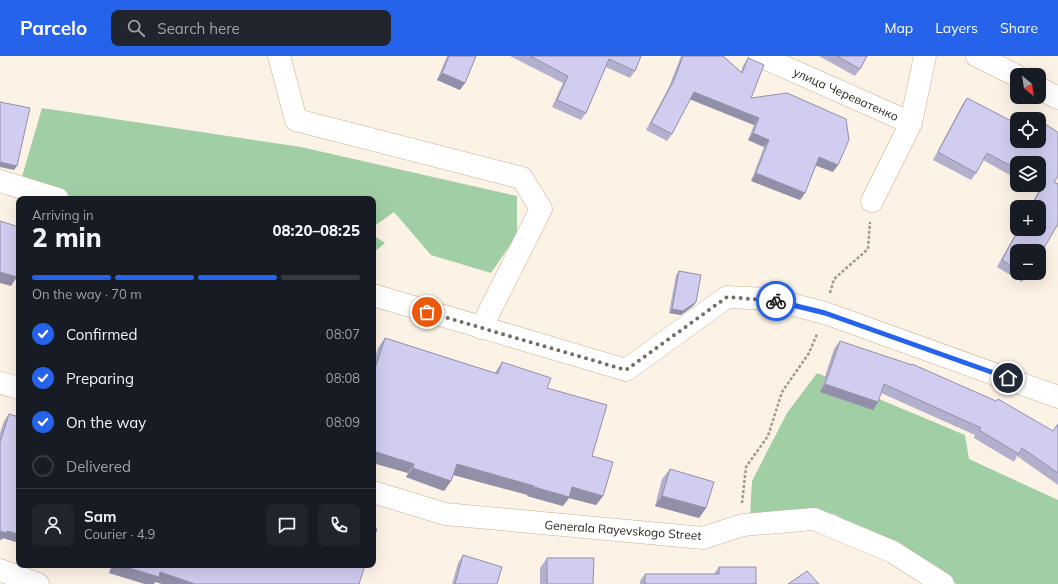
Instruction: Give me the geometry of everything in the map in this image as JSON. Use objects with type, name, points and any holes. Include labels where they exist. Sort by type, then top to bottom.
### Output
[{"type":"street","points":[[279,56],[296,120],[522,178],[541,209],[481,328]]},
{"type":"street","name":"улица Череватенко","points":[[760,56],[911,122]]},
{"type":"street","points":[[872,201],[911,122],[925,56]]},
{"type":"street","points":[[977,56],[1010,72]]},
{"type":"street","points":[[1046,92],[1058,98]]},
{"type":"street","points":[[0,181],[48,196]]},
{"type":"street","points":[[376,296],[626,370],[727,297],[770,299],[825,313],[1058,397]]},
{"type":"street","points":[[0,383],[16,387]]},
{"type":"street","name":"Generala Rayevskogo Street","points":[[376,493],[445,514],[703,538],[743,525],[814,519],[893,552],[943,584]]},
{"type":"street","points":[[0,570],[38,584]]},
{"type":"path","points":[[743,525],[742,500],[746,467],[768,436],[782,392],[809,353],[825,313],[834,280],[868,249],[872,201]]},
{"type":"green space","points":[[42,108],[301,147],[517,196],[517,235],[491,273],[431,255],[394,212],[376,225],[376,196],[72,196],[21,180]]},
{"type":"green space","points":[[376,237],[385,243],[376,250]]},
{"type":"green space","points":[[817,373],[965,435],[969,459],[1058,500],[1058,584],[957,584],[834,514],[750,516],[752,481],[787,413]]},
{"type":"building","points":[[449,56],[476,56],[465,83],[442,73]]},
{"type":"building","points":[[530,56],[641,56],[635,71],[609,59],[586,113],[557,100],[568,76]]},
{"type":"building","points":[[683,56],[723,56],[742,73],[748,58],[764,65],[751,98],[787,93],[846,119],[849,140],[838,165],[819,157],[805,193],[756,173],[769,140],[753,133],[759,118],[694,92],[672,134],[651,123],[674,80]]},
{"type":"building","points":[[837,56],[867,56],[860,69]]},
{"type":"building","points":[[967,98],[1010,120],[1010,148],[1046,148],[1046,125],[1056,131],[1058,133],[1058,176],[1054,182],[1058,184],[1058,224],[1046,244],[1011,244],[1015,236],[1046,236],[1046,200],[1035,200],[1039,192],[1046,192],[1046,156],[1010,156],[1010,165],[987,153],[976,173],[938,152]]},
{"type":"building","points":[[0,102],[30,108],[17,166],[0,162]]},
{"type":"building","points":[[0,221],[16,226],[16,277],[0,272]]},
{"type":"building","points":[[1010,245],[1010,265],[1002,260]]},
{"type":"building","points":[[679,271],[701,275],[696,302],[683,311],[672,309]]},
{"type":"building","points":[[385,338],[498,374],[502,362],[551,378],[547,388],[607,405],[592,456],[613,462],[603,496],[572,487],[569,497],[457,464],[451,481],[413,468],[414,464],[376,452],[376,366]]},
{"type":"building","points":[[840,341],[912,364],[996,401],[998,399],[1053,431],[1058,424],[1058,473],[1022,448],[1019,454],[979,430],[981,428],[884,384],[878,402],[825,384]]},
{"type":"building","points":[[9,414],[16,416],[16,533],[0,531],[0,442]]},
{"type":"building","points":[[670,469],[714,482],[706,508],[662,496]]},
{"type":"building","points":[[463,555],[502,567],[497,584],[455,584]]},
{"type":"building","points":[[547,558],[594,558],[593,584],[547,584]]},
{"type":"building","points":[[719,567],[756,567],[756,584],[645,584],[645,574],[719,574]]},
{"type":"building","points":[[129,568],[364,568],[359,584],[195,584],[160,572],[159,577]]},
{"type":"building","points":[[807,571],[819,584],[788,584]]},
{"type":"way so far","points":[[427,312],[626,370],[727,297],[770,299],[776,301]]},
{"type":"route","points":[[776,301],[825,313],[1008,378]]}]
